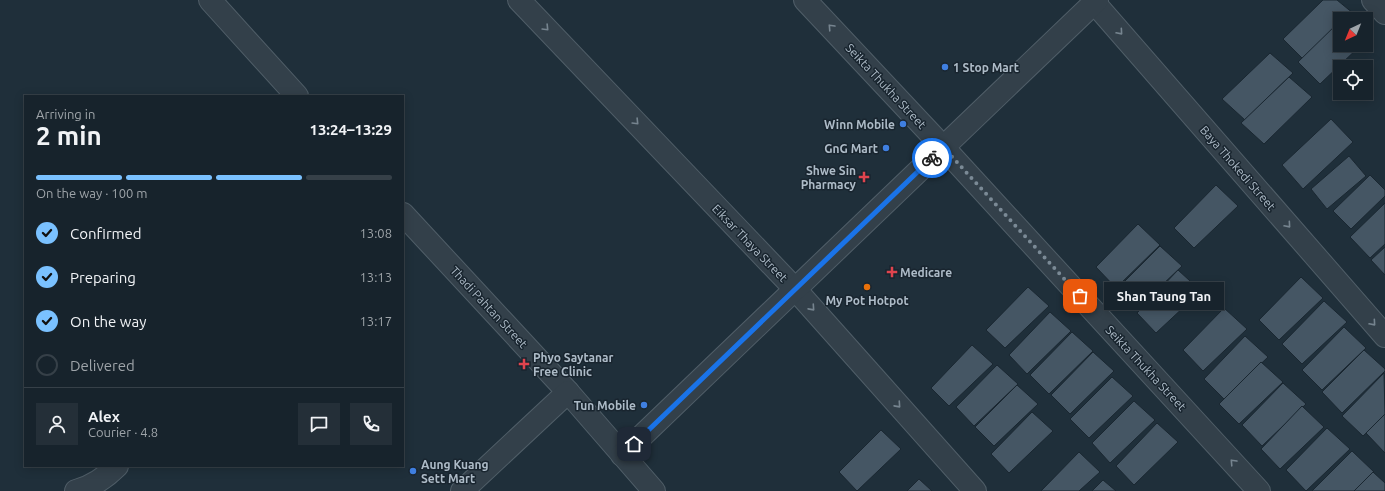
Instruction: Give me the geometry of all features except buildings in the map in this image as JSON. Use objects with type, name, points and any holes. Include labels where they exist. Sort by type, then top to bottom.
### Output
[{"type":"street","points":[[210,0],[296,95]]},
{"type":"street","name":"Eiksar Thaya Street","points":[[519,0],[795,290],[975,491]]},
{"type":"street","name":"Seikta Thukha Street","points":[[805,0],[943,147],[1259,491]]},
{"type":"street","points":[[1373,0],[1385,13]]},
{"type":"street","points":[[622,455],[1094,1]]},
{"type":"street","name":"Baya Thokedi Street","points":[[1094,1],[1385,336]]},
{"type":"street","name":"Thadi Pahtan Street","points":[[404,215],[568,392],[654,491]]},
{"type":"street","points":[[462,491],[568,392]]},
{"type":"street","points":[[76,491],[84,489],[109,474],[116,467]]},
{"type":"way so far","points":[[932,158],[943,147],[1080,296]]},
{"type":"place","name":"1 Stop Mart","points":[[945,67]]},
{"type":"place","name":"Winn Mobile","points":[[903,124]]},
{"type":"place","name":"GnG Mart","points":[[886,148]]},
{"type":"place","name":"Shwe Sin Pharmacy","points":[[864,177]]},
{"type":"place","name":"Medicare","points":[[892,272]]},
{"type":"place","name":"My Pot Hotpot","points":[[867,287]]},
{"type":"place","name":"Shan Taung Tan","points":[[1080,296]]},
{"type":"place","name":"Phyo Saytanar Free Clinic","points":[[524,364]]},
{"type":"place","name":"Tun Mobile","points":[[644,405]]},
{"type":"place","name":"Aung Kuang Sett Mart","points":[[413,471]]},
{"type":"route","points":[[634,444],[932,158]]}]
